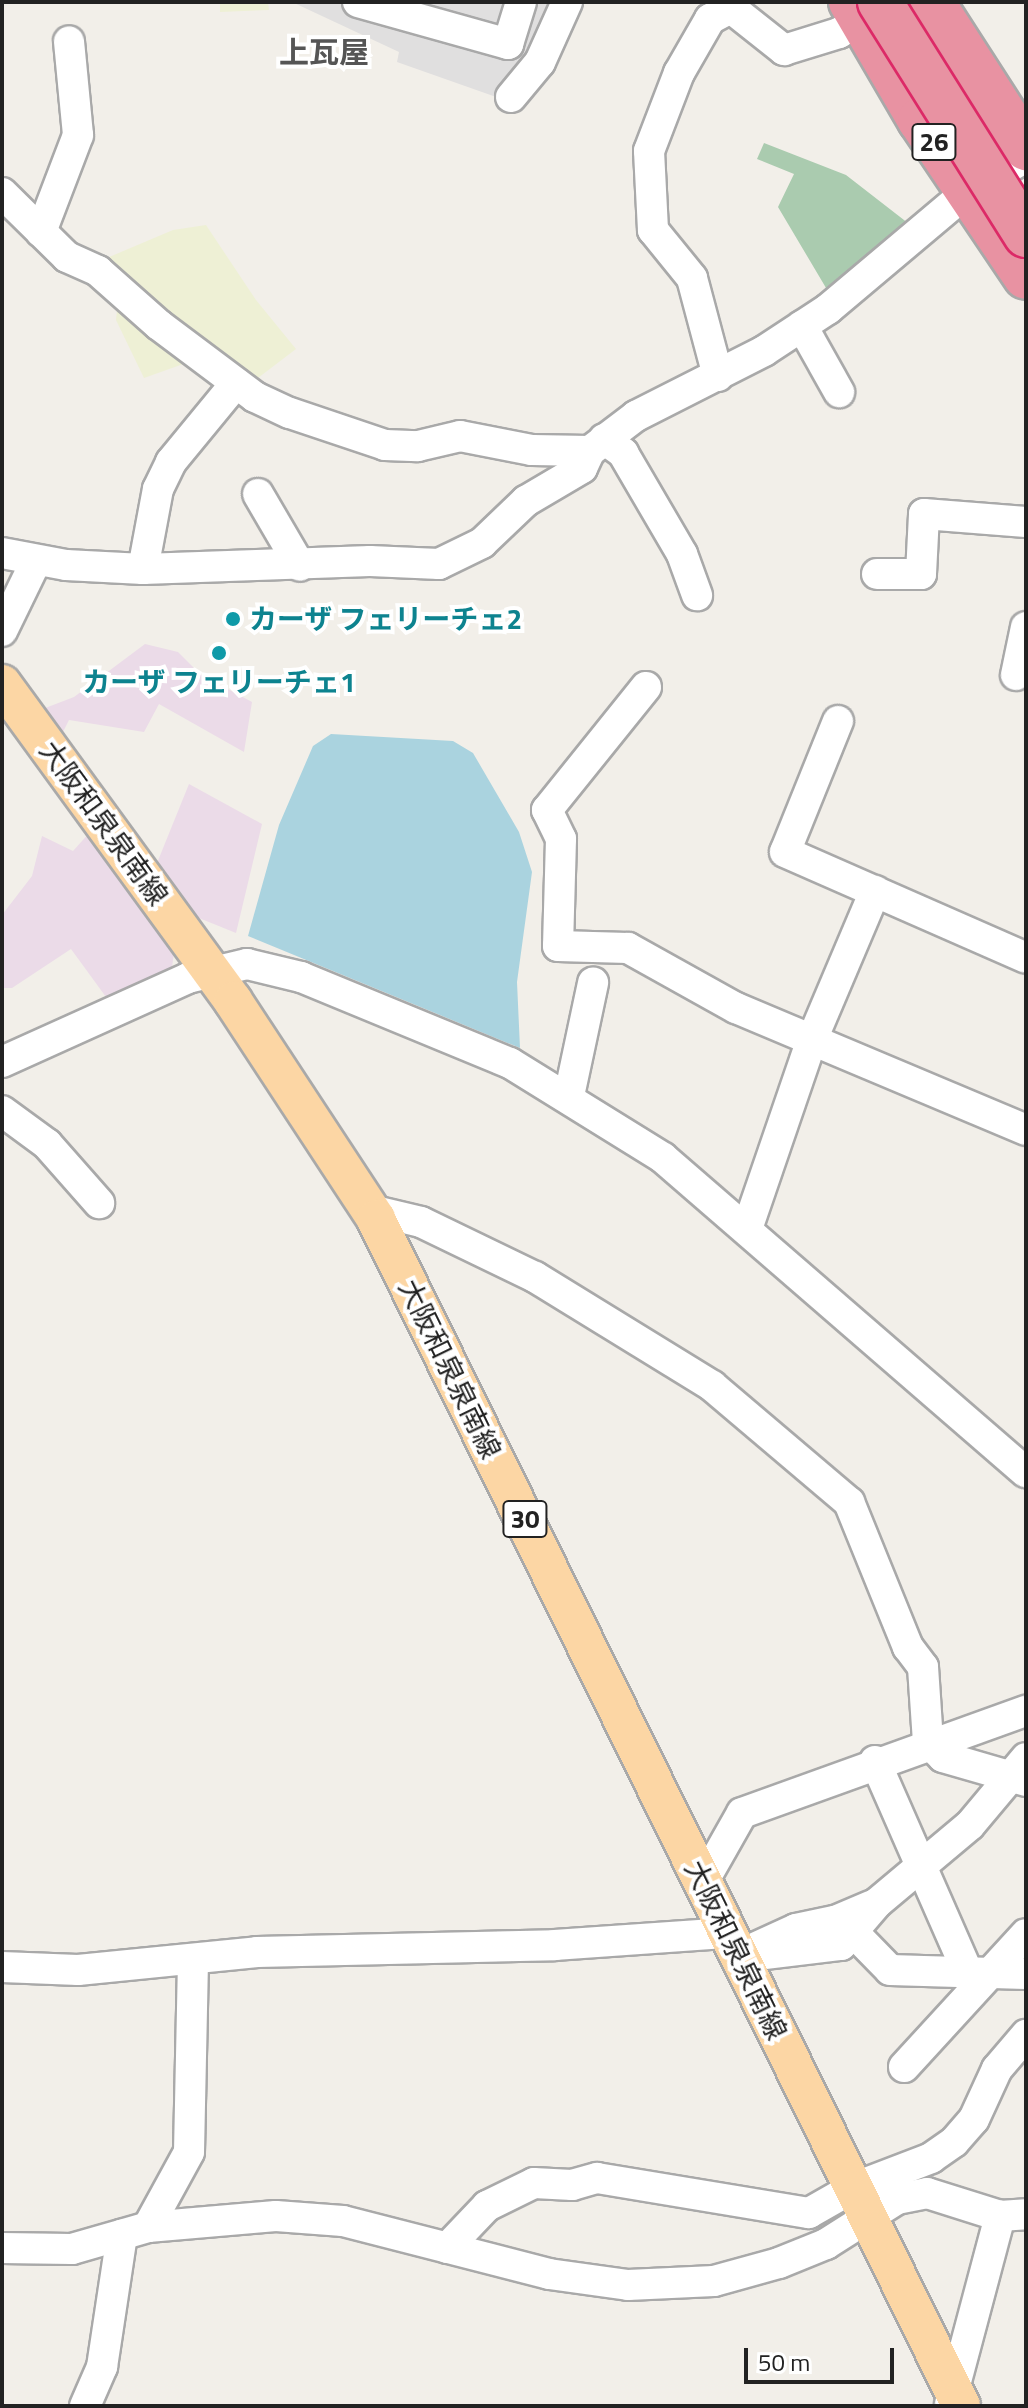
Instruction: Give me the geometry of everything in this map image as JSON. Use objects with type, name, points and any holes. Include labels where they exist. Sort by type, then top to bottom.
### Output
[{"type":"highway","name":"26","points":[[907,2],[1026,196]]},
{"type":"highway","name":"26","points":[[932,2],[1026,148]]},
{"type":"highway","name":"26","points":[[863,8],[967,192],[1026,277]]},
{"type":"highway","name":"26","points":[[863,8],[1026,235]]},
{"type":"main road","name":"大阪和泉泉南線","points":[[2,684],[212,971],[371,1210],[734,1945],[955,2402]]},
{"type":"street","points":[[358,2],[508,44],[521,2]]},
{"type":"street","points":[[511,97],[540,62],[567,2]]},
{"type":"street","points":[[718,376],[692,278],[653,230],[649,151],[679,73],[710,19],[731,8],[784,50],[839,33],[863,8]]},
{"type":"street","points":[[41,232],[78,135],[69,41]]},
{"type":"street","points":[[2,553],[36,561],[143,569],[300,566],[370,561],[420,565],[461,557],[526,501],[582,468],[597,445],[636,416],[718,376],[802,326],[967,192],[1026,157]]},
{"type":"street","points":[[2,193],[67,257],[98,271],[236,383],[290,413],[385,445],[418,446],[460,436],[532,450],[597,445],[623,453],[654,530],[697,595]]},
{"type":"street","points":[[802,326],[839,392]]},
{"type":"street","points":[[143,569],[158,489],[171,462],[236,383]]},
{"type":"street","points":[[258,494],[300,566]]},
{"type":"street","points":[[877,574],[921,574],[924,514],[1026,522]]},
{"type":"street","points":[[2,631],[36,561]]},
{"type":"street","points":[[1016,675],[1026,627]]},
{"type":"street","points":[[646,687],[547,810],[561,839],[558,946],[628,948],[736,1008],[1026,1130]]},
{"type":"street","points":[[838,721],[785,852],[1026,958]]},
{"type":"street","points":[[747,1229],[811,1042],[875,891]]},
{"type":"street","points":[[2,1062],[212,971],[239,964],[272,966],[510,1063],[569,1096],[663,1158],[1026,1472]]},
{"type":"street","points":[[569,1096],[593,983]]},
{"type":"street","points":[[2,1111],[47,1144],[99,1203]]},
{"type":"street","points":[[371,1210],[421,1222],[535,1277],[712,1386],[849,1502],[908,1647],[923,1667],[928,1742],[943,1757],[1021,1772]]},
{"type":"street","points":[[703,1882],[742,1813],[875,1761],[1026,1711]]},
{"type":"street","points":[[875,1761],[921,1867],[980,1972]]},
{"type":"street","points":[[2,1967],[78,1970],[193,1959],[841,1945],[877,1903],[970,1825],[1021,1772]]},
{"type":"street","points":[[734,1945],[835,1921],[877,1903]]},
{"type":"street","points":[[852,1931],[890,1970],[1026,1974]]},
{"type":"street","points":[[904,2067],[980,1972],[1026,1934]]},
{"type":"street","points":[[85,2406],[102,2367],[135,2230],[189,2152],[193,1959]]},
{"type":"street","points":[[5,2244],[72,2249],[135,2230],[276,2216],[317,2219],[549,2274],[628,2285],[714,2281],[826,2244],[860,2203],[954,2142],[974,2119],[997,2069],[1026,2035]]},
{"type":"street","points":[[447,2248],[487,2206],[534,2183],[572,2185],[597,2178],[800,2213],[927,2193],[1013,2215],[955,2402]]},
{"type":"shaded area","points":[[292,2],[559,2],[499,98],[397,62],[399,52]]},
{"type":"shaded area","points":[[145,644],[178,652],[200,674],[252,702],[244,752],[159,704],[144,732],[69,720],[60,738],[40,710],[74,697]]},
{"type":"shaded area","points":[[189,784],[262,824],[236,933],[189,914],[155,868]]},
{"type":"shaded area","points":[[91,831],[175,946],[172,967],[106,997],[71,949],[12,988],[2,988],[2,915],[32,876],[42,836],[73,851]]},
{"type":"green space","points":[[220,2],[268,2],[269,10],[220,12]]},
{"type":"green space","points":[[764,143],[846,175],[913,227],[832,298],[778,207],[794,174],[757,159]]},
{"type":"green space","points":[[206,225],[256,300],[296,349],[250,384],[95,263],[173,230]]},
{"type":"green space","points":[[118,301],[186,363],[144,378],[116,320]]},
{"type":"water","points":[[331,734],[453,741],[473,753],[519,832],[532,872],[517,982],[520,1048],[248,936],[279,825],[313,746]]},
{"type":"place","name":"カーザ フェリーチェ2","points":[[233,619]]},
{"type":"place","name":"カーザ フェリーチェ1","points":[[219,653]]},
{"type":"district","name":"上瓦屋","points":[[324,52]]}]
